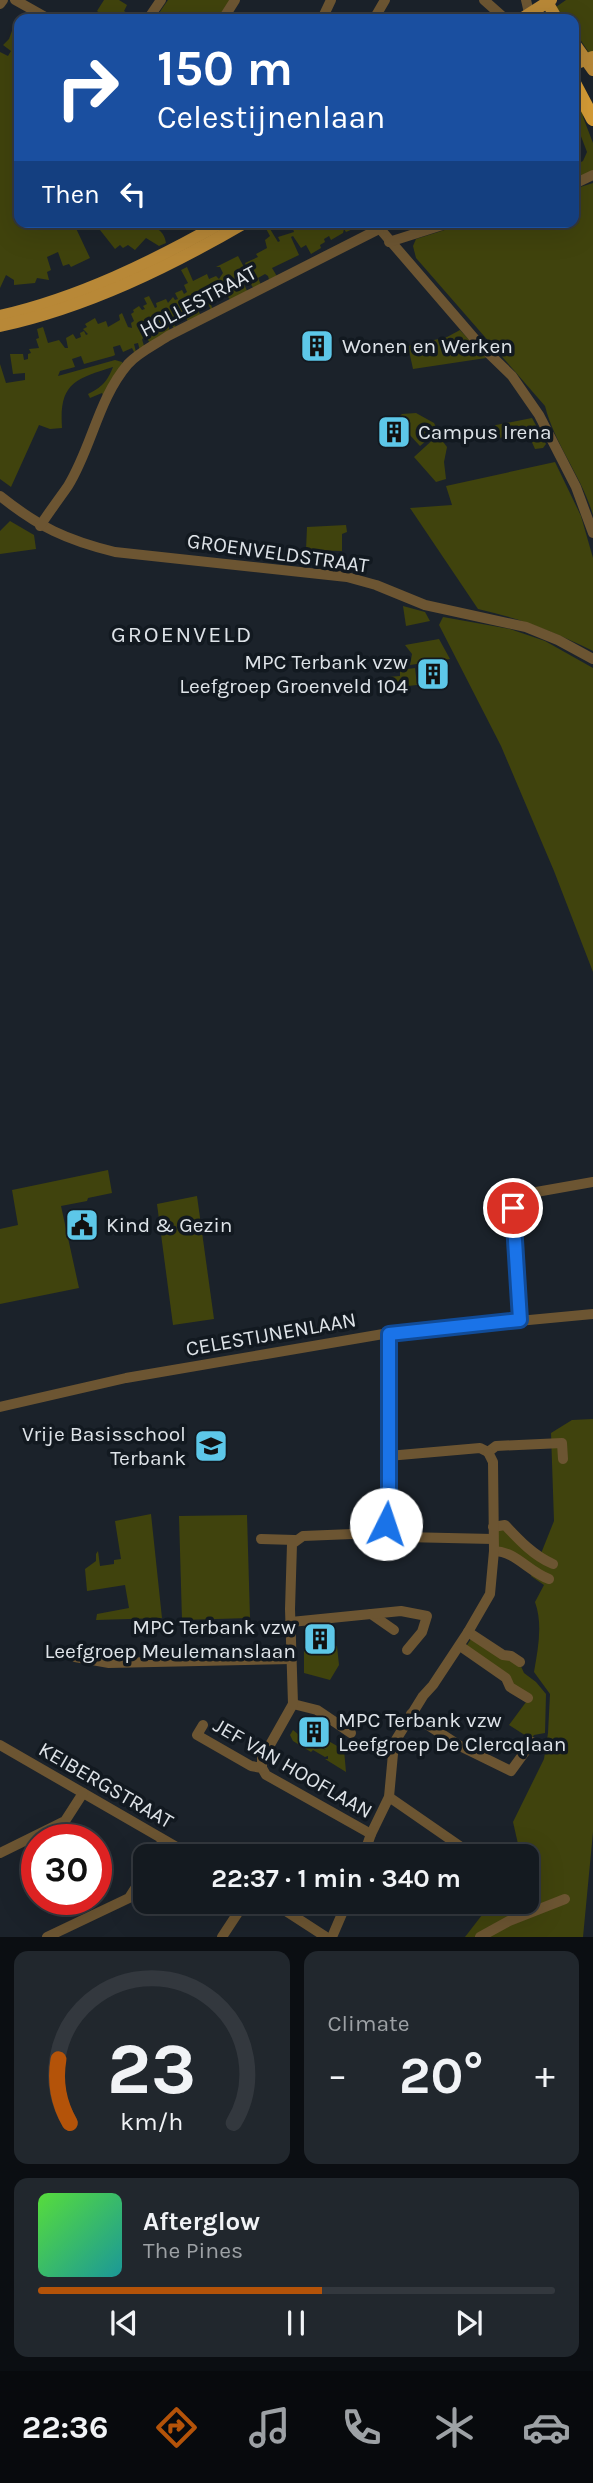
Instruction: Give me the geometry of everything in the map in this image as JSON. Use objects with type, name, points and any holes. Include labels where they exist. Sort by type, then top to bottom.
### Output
[{"type":"highway","points":[[579,91],[593,119]]},
{"type":"main road","points":[[527,13],[548,1]]},
{"type":"main road","points":[[579,51],[593,72]]},
{"type":"main road","points":[[0,316],[65,297],[124,273],[168,253],[212,228]]},
{"type":"main road","points":[[0,326],[69,308],[136,279],[234,228]]},
{"type":"street","points":[[15,0],[40,14]]},
{"type":"street","points":[[484,0],[500,14]]},
{"type":"street","name":"HOLLESTRAAT","points":[[40,526],[68,485],[102,407],[114,384],[130,363],[168,336],[370,228]]},
{"type":"street","points":[[378,228],[485,350],[512,376],[538,415],[576,487],[593,533]]},
{"type":"street","points":[[389,242],[433,228]]},
{"type":"street","name":"GROENVELDSTRAAT","points":[[0,496],[40,526],[66,538],[115,552],[356,579],[425,605],[526,627],[593,659]]},
{"type":"street","points":[[520,1320],[513,1217],[516,1201],[525,1194],[593,1182]]},
{"type":"street","name":"CELESTIJNENLAAN","points":[[0,1407],[126,1378],[389,1334],[593,1314]]},
{"type":"street","points":[[261,1539],[295,1540],[303,1536],[368,1534],[383,1528],[389,1515],[389,1334]]},
{"type":"street","points":[[488,1452],[496,1446],[566,1442],[563,1459]]},
{"type":"street","points":[[367,1844],[389,1797],[394,1743],[411,1714],[460,1646],[490,1594],[494,1550],[493,1462],[488,1452],[480,1448],[388,1456]]},
{"type":"street","points":[[493,1527],[505,1525],[515,1538],[553,1564]]},
{"type":"street","points":[[404,1537],[494,1539]]},
{"type":"street","points":[[262,1768],[262,1759],[293,1704],[291,1547],[295,1540]]},
{"type":"street","points":[[494,1550],[504,1552],[549,1579]]},
{"type":"street","points":[[291,1622],[401,1611],[427,1616],[422,1632],[407,1650]]},
{"type":"street","points":[[371,1614],[394,1630]]},
{"type":"street","points":[[468,1632],[503,1655],[520,1661]]},
{"type":"street","points":[[460,1646],[506,1678],[510,1687],[528,1698]]},
{"type":"street","points":[[75,1657],[109,1663],[292,1659]]},
{"type":"street","points":[[293,1704],[317,1710],[351,1732]]},
{"type":"street","points":[[411,1714],[460,1746],[514,1773],[532,1742]]},
{"type":"street","name":"JEF VAN HOOFLAAN","points":[[203,1725],[195,1734],[251,1766],[262,1768],[266,1774],[370,1834]]},
{"type":"street","name":"KEIBERGSTRAAT","points":[[0,1745],[170,1844]]},
{"type":"street","points":[[0,1853],[65,1821],[83,1793]]},
{"type":"street","points":[[389,1797],[457,1844]]},
{"type":"street","points":[[161,1844],[163,1840]]},
{"type":"street","points":[[47,1937],[129,1898],[133,1892]]},
{"type":"street","points":[[480,1937],[494,1928],[565,1899]]},
{"type":"street","points":[[222,1937],[237,1914]]},
{"type":"street","points":[[291,1914],[326,1937]]},
{"type":"street","points":[[332,1937],[342,1914]]},
{"type":"shaded area","points":[[104,0],[119,0],[127,5],[124,11],[129,14],[101,14],[97,11]]},
{"type":"shaded area","points":[[168,0],[230,0],[221,14],[158,14]]},
{"type":"shaded area","points":[[566,0],[593,0],[593,59],[579,38],[579,14],[562,14],[556,7]]},
{"type":"shaded area","points":[[13,28],[14,228],[76,228],[90,258],[71,267],[69,264],[63,266],[58,252],[47,257],[51,270],[47,272],[49,280],[37,278],[35,283],[14,285],[14,280],[6,275],[0,288],[0,52],[8,56],[11,51],[3,45],[9,39]]},
{"type":"shaded area","points":[[579,105],[593,143],[593,172],[579,177],[579,163],[587,152],[579,131]]},
{"type":"shaded area","points":[[593,183],[593,515],[555,434],[545,406],[416,258],[413,246],[416,239],[451,228],[579,228],[579,187]]},
{"type":"shaded area","points":[[156,228],[163,234],[166,243],[159,246],[146,238],[135,250],[128,245],[123,248],[120,245],[115,249],[100,230]]},
{"type":"shaded area","points":[[266,228],[269,228],[278,242],[278,237],[294,232],[293,229],[353,228],[353,229],[346,232],[344,229],[343,233],[331,240],[329,236],[320,245],[321,248],[311,254],[306,245],[301,248],[293,236],[291,237],[299,255],[272,268],[278,278],[270,283],[265,274],[258,278],[262,287],[255,291],[249,281],[244,284],[248,293],[231,301],[226,294],[210,302],[211,311],[208,303],[197,308],[201,316],[188,322],[185,315],[173,321],[176,328],[168,325],[170,331],[150,343],[146,337],[142,339],[144,346],[140,351],[138,343],[134,344],[136,352],[132,348],[123,352],[120,345],[113,347],[113,356],[84,364],[81,356],[72,359],[75,367],[60,371],[58,376],[115,360],[123,364],[103,395],[102,393],[90,398],[88,394],[104,384],[113,367],[88,375],[72,386],[63,402],[62,428],[50,429],[39,425],[11,487],[0,479],[0,364],[6,383],[25,380],[25,373],[13,374],[10,354],[23,354],[24,360],[28,359],[28,354],[31,353],[29,349],[39,348],[37,329],[43,327],[48,343],[59,340],[68,348],[66,338],[73,334],[76,339],[81,337],[80,333],[84,331],[88,334],[83,329],[87,327],[85,324],[95,318],[98,324],[106,321],[108,327],[120,320],[119,315],[122,313],[128,327],[132,328],[131,323],[134,321],[131,314],[139,306],[142,310],[145,309],[143,306],[147,304],[144,298],[149,296],[155,308],[156,303],[166,299],[168,303],[173,297],[178,299],[175,293],[182,290],[184,294],[187,292],[184,285],[188,283],[181,270],[187,267],[193,281],[207,274],[209,279],[216,276],[219,279],[223,273],[220,267],[216,267],[238,256],[245,269],[245,263],[258,257],[256,254],[267,248],[265,240],[270,236]]},
{"type":"shaded area","points":[[460,330],[486,358],[413,369],[408,346],[447,337]]},
{"type":"shaded area","points":[[416,413],[434,423],[438,431],[420,446],[396,420],[402,414]]},
{"type":"shaded area","points":[[532,418],[546,444],[543,448],[535,449],[530,438],[526,439],[524,432],[495,439],[491,428],[496,425]]},
{"type":"shaded area","points":[[438,435],[447,447],[444,462],[446,479],[436,482],[414,457]]},
{"type":"shaded area","points":[[555,462],[581,516],[593,558],[593,651],[537,626],[478,609],[410,508],[452,505],[446,486]]},
{"type":"shaded area","points":[[10,521],[34,535],[36,549],[0,554],[0,531]]},
{"type":"shaded area","points":[[346,525],[347,532],[342,534],[342,551],[306,550],[307,527]]},
{"type":"shaded area","points":[[403,606],[425,612],[430,621],[406,626]]},
{"type":"shaded area","points":[[443,617],[510,629],[545,641],[593,668],[593,972],[501,746],[439,625]]},
{"type":"shaded area","points":[[439,639],[450,659],[410,665],[412,654],[405,645]]},
{"type":"shaded area","points":[[415,668],[417,685],[389,688],[388,677],[400,676],[400,670]]},
{"type":"shaded area","points":[[108,1170],[112,1193],[61,1206],[79,1288],[0,1304],[0,1229],[18,1225],[12,1190]]},
{"type":"shaded area","points":[[197,1196],[214,1319],[173,1325],[157,1204]]},
{"type":"shaded area","points":[[593,1419],[593,1832],[583,1937],[465,1937],[483,1914],[539,1914],[539,1844],[518,1844],[513,1822],[544,1759],[548,1733],[550,1694],[534,1672],[539,1628],[535,1602],[544,1585],[531,1576],[533,1572],[499,1551],[493,1527],[505,1525],[540,1556],[554,1521],[551,1433],[572,1420]]},
{"type":"shaded area","points":[[151,1514],[162,1618],[96,1620],[97,1614],[129,1608],[125,1585],[87,1591],[85,1569],[96,1561],[98,1551],[100,1566],[114,1564],[114,1560],[121,1559],[115,1521]]},
{"type":"shaded area","points":[[247,1515],[250,1618],[182,1620],[179,1516]]},
{"type":"shaded area","points":[[473,1636],[519,1662],[524,1673],[546,1694],[545,1733],[534,1735],[531,1739],[509,1725],[529,1698],[465,1648]]},
{"type":"shaded area","points":[[337,1646],[339,1665],[330,1680],[304,1673],[304,1651],[330,1650],[331,1647]]},
{"type":"shaded area","points":[[293,1730],[299,1735],[298,1738],[315,1749],[326,1750],[321,1746],[325,1739],[344,1750],[346,1772],[325,1759],[328,1759],[328,1756],[313,1750],[311,1752],[293,1741],[290,1735]]},
{"type":"place","name":"Wonen en Werken","points":[[317,346]]},
{"type":"place","name":"Campus Irena","points":[[394,432]]},
{"type":"place","name":"MPC Terbank vzw Leefgroep Groenveld 104","points":[[433,674]]},
{"type":"place","name":"Kind & Gezin","points":[[82,1225]]},
{"type":"place","name":"Vrije Basisschool Terbank","points":[[211,1446]]},
{"type":"place","name":"MPC Terbank vzw Leefgroep Meulemanslaan","points":[[320,1639]]},
{"type":"place","name":"MPC Terbank vzw Leefgroep De Clercqlaan","points":[[314,1732]]},
{"type":"district","name":"GROENVELD","points":[[182,634]]},
{"type":"route","points":[[386,1524],[389,1515],[389,1334],[520,1320],[513,1208]]}]
